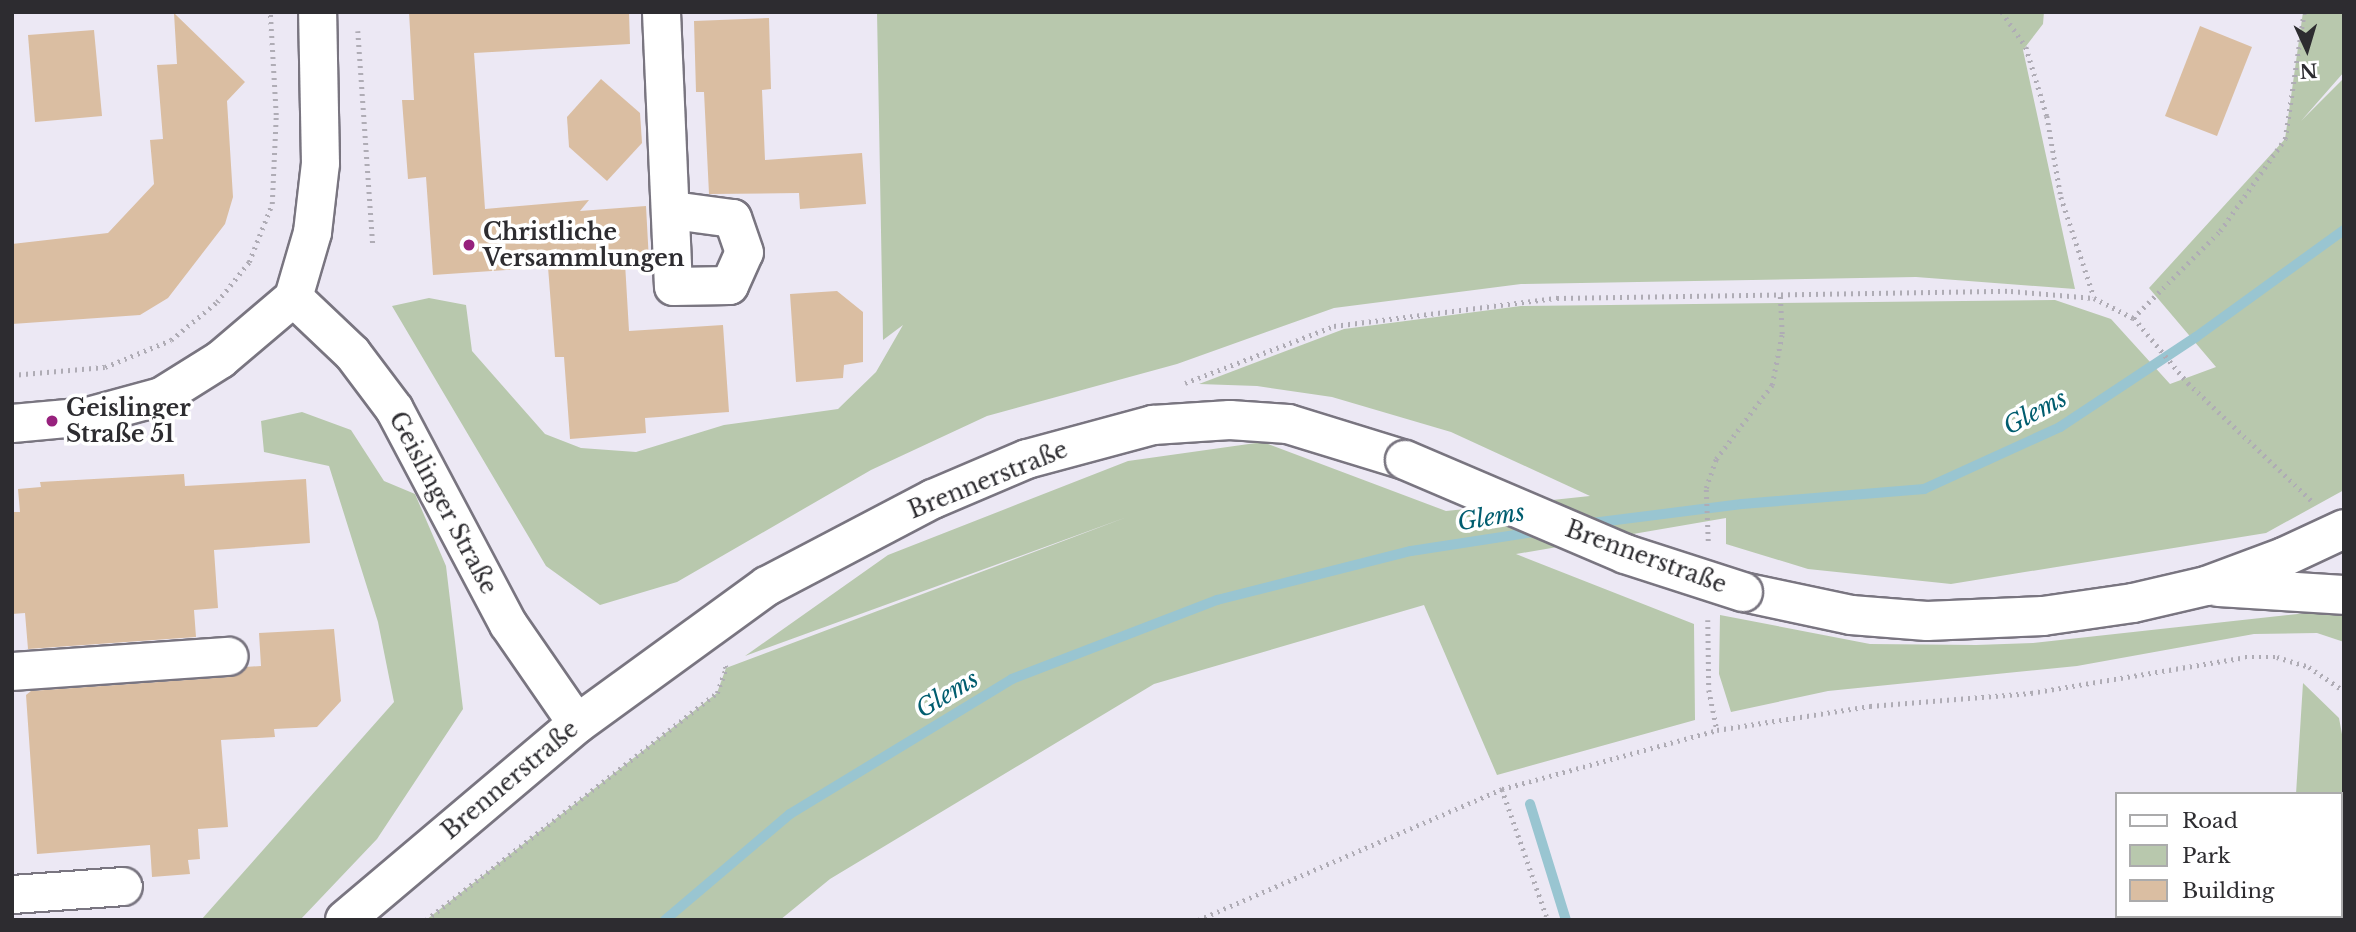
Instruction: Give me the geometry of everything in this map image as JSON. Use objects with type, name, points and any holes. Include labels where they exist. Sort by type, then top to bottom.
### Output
[{"type":"main road","name":"Brennerstraße","points":[[345,920],[577,724],[767,586],[857,537],[968,484],[1081,442],[1153,425],[1230,419],[1288,424],[1335,435],[1405,460],[1725,599],[1851,615],[1927,621],[2043,616],[2133,603],[2206,586],[2284,557],[2333,519]]},
{"type":"main road","points":[[2206,586],[2344,594]]},
{"type":"street","points":[[12,423],[87,416],[161,396],[220,359],[293,297],[312,232],[320,163],[317,12]]},
{"type":"street","points":[[661,12],[673,210]]},
{"type":"street","name":"Geislinger Straße","points":[[293,297],[352,353],[394,408],[508,624],[577,724]]},
{"type":"street","points":[[12,671],[228,656]]},
{"type":"street","points":[[12,894],[123,886]]},
{"type":"path","points":[[12,374],[105,367],[171,340],[217,302],[249,262],[272,204],[275,115],[270,12]]},
{"type":"path","points":[[2002,12],[2026,47],[2047,116],[2061,197],[2094,298]]},
{"type":"path","points":[[2133,318],[2220,231],[2285,139],[2304,12]]},
{"type":"path","points":[[357,26],[373,247]]},
{"type":"path","points":[[1708,553],[1706,488],[1716,459],[1772,385],[1782,334],[1780,294],[1910,289],[2094,298],[2133,318],[2188,383],[2333,519]]},
{"type":"path","points":[[1717,730],[1709,690],[1725,599]]},
{"type":"path","points":[[426,920],[717,693],[726,668],[705,631]]},
{"type":"path","points":[[1198,920],[1502,789],[1717,730],[1870,706],[2031,693],[2245,657],[2277,657],[2309,667],[2344,691]]},
{"type":"path","points":[[1502,789],[1548,920]]},
{"type":"green space","points":[[877,12],[2044,12],[2043,24],[2023,50],[2075,289],[1916,277],[1521,284],[1334,308],[1177,364],[987,416],[871,470],[677,582],[600,605],[546,566],[392,306],[429,298],[466,305],[472,351],[545,434],[581,448],[636,452],[724,425],[838,409],[876,372],[903,325],[883,340]]},
{"type":"green space","points":[[2303,12],[2344,12],[2344,72],[2301,121],[2344,78],[2344,490],[2266,533],[1951,584],[1808,569],[1726,544],[1726,518],[1516,554],[1694,624],[1695,720],[1497,775],[1424,605],[1154,684],[830,879],[780,920],[426,920],[717,693],[726,668],[1127,517],[745,656],[888,555],[1128,461],[1263,442],[1446,511],[1590,496],[1451,432],[1332,397],[1257,386],[1199,384],[1344,329],[1521,306],[2055,300],[2111,319],[2170,384],[2216,367],[2149,288],[2285,139]]},
{"type":"green space","points":[[302,412],[351,430],[384,481],[415,494],[446,566],[463,709],[377,839],[300,920],[201,920],[394,702],[378,622],[329,466],[264,452],[261,421]]},
{"type":"green space","points":[[2344,609],[2344,642],[2317,633],[2254,634],[2077,666],[1828,691],[1731,712],[1719,674],[1720,615],[1870,644],[1976,645],[2033,643]]},
{"type":"green space","points":[[2303,683],[2339,718],[2344,745],[2344,920],[2300,920],[2342,918],[2342,792],[2296,792]]},
{"type":"building","points":[[409,12],[629,12],[630,44],[474,53],[485,209],[589,200],[580,211],[646,206],[649,261],[625,263],[629,331],[723,325],[729,412],[645,418],[646,433],[570,439],[564,357],[555,357],[548,267],[433,275],[426,177],[408,179],[402,100],[414,100]]},
{"type":"building","points":[[174,13],[245,82],[227,101],[233,197],[225,224],[168,298],[140,315],[12,324],[12,244],[108,233],[154,184],[150,140],[163,139],[157,65],[177,64]]},
{"type":"building","points":[[769,18],[771,89],[762,90],[765,160],[862,153],[866,204],[800,209],[799,193],[709,194],[704,92],[696,92],[694,21]]},
{"type":"building","points":[[2200,26],[2252,47],[2217,136],[2165,116]]},
{"type":"building","points":[[94,30],[102,116],[35,122],[28,35]]},
{"type":"building","points":[[601,79],[640,113],[642,143],[607,181],[569,147],[567,117]]},
{"type":"building","points":[[837,291],[863,312],[863,362],[844,365],[843,378],[796,382],[790,294]]},
{"type":"building","points":[[184,474],[185,486],[306,479],[310,543],[214,550],[218,608],[194,610],[196,637],[28,649],[25,613],[12,614],[12,512],[20,512],[18,489],[41,487],[40,482]]},
{"type":"building","points":[[334,629],[341,701],[317,727],[274,729],[275,737],[221,740],[228,827],[198,829],[200,859],[188,860],[190,874],[152,877],[150,845],[37,854],[26,695],[31,691],[229,677],[245,667],[261,666],[259,633]]},
{"type":"waterway","name":"Glems","points":[[1584,524],[1742,504],[1924,489],[2060,427],[2196,337],[2344,230]]},
{"type":"waterway","name":"Glems","points":[[665,920],[790,814],[1012,679],[1217,600],[1411,551],[1540,531]]},
{"type":"waterway","points":[[1530,804],[1566,920]]},
{"type":"place","name":"Christliche Versammlungen","points":[[469,245]]},
{"type":"place","name":"Geislinger Straße 51","points":[[52,421]]}]
